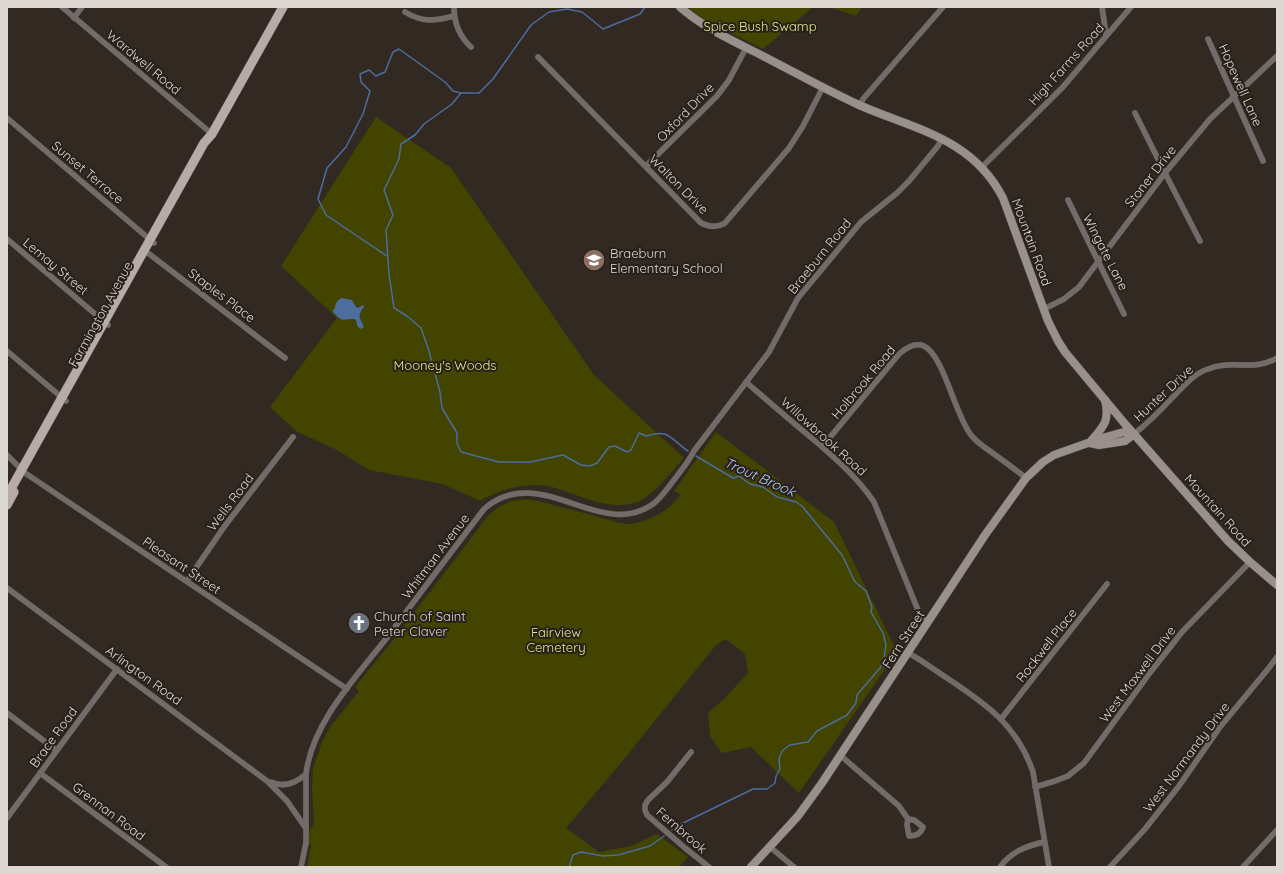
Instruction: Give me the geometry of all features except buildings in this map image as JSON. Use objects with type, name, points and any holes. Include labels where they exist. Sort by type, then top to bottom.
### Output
[{"type":"main road","name":"Farmington Avenue","points":[[7,505],[24,471],[146,252],[204,143],[212,134],[283,7]]},
{"type":"main road","name":"Mountain Road","points":[[680,7],[711,29],[823,88],[860,105],[942,138],[962,151],[982,167],[1004,198],[1044,310],[1053,332],[1065,352],[1104,400],[1224,536],[1250,562],[1276,582]]},
{"type":"main road","points":[[1089,443],[1106,424],[1107,415],[1104,400]]},
{"type":"main road","name":"Fern Street","points":[[751,867],[810,800],[1001,512],[1026,478],[1043,462],[1054,455],[1089,443],[1099,445],[1125,441],[1134,434]]},
{"type":"main road","name":"Farmington Avenue","points":[[7,496],[24,471]]},
{"type":"street","name":"Wardwell Road","points":[[62,7],[212,134]]},
{"type":"street","points":[[74,18],[82,7]]},
{"type":"street","points":[[454,7],[454,16],[460,35],[464,41],[472,47]]},
{"type":"street","points":[[860,105],[863,99],[943,7]]},
{"type":"street","points":[[1102,7],[1106,35]]},
{"type":"street","name":"High Farms Road","points":[[982,167],[1062,88],[1131,7]]},
{"type":"street","points":[[405,12],[412,16],[427,20],[440,20],[454,16]]},
{"type":"street","name":"Hopewell Lane","points":[[1208,40],[1263,162]]},
{"type":"street","name":"Oxford Drive","points":[[646,166],[717,96],[729,80],[746,48]]},
{"type":"street","name":"Stoner Drive","points":[[1044,310],[1064,300],[1079,287],[1165,173],[1210,119],[1277,56]]},
{"type":"street","name":"Walton Drive","points":[[538,57],[701,223],[710,227],[721,225],[730,217],[788,148],[803,126],[823,88]]},
{"type":"street","points":[[1135,112],[1200,241]]},
{"type":"street","name":"Sunset Terrace","points":[[7,118],[152,241]]},
{"type":"street","name":"Braeburn Road","points":[[689,461],[694,451],[769,352],[798,298],[861,222],[898,193],[909,181],[938,146],[942,138]]},
{"type":"street","name":"Wingate Lane","points":[[1068,200],[1124,314]]},
{"type":"street","name":"Lemay Street","points":[[7,239],[106,323]]},
{"type":"street","name":"Staples Place","points":[[146,252],[285,358]]},
{"type":"street","name":"Holbrook Road","points":[[822,447],[899,354],[905,349],[919,345],[925,346],[937,360],[970,434],[979,444],[1026,478]]},
{"type":"street","points":[[7,351],[64,399]]},
{"type":"street","name":"Hunter Drive","points":[[1134,434],[1194,376],[1203,371],[1222,365],[1258,365],[1277,358]]},
{"type":"street","name":"Willowbrook Road","points":[[746,382],[859,480],[874,502],[920,615],[928,622]]},
{"type":"street","name":"Wells Road","points":[[187,582],[224,527],[293,437]]},
{"type":"street","name":"Pleasant Street","points":[[7,455],[24,471],[347,689]]},
{"type":"street","name":"Whitman Avenue","points":[[301,867],[306,843],[306,774],[309,755],[315,740],[332,709],[482,513],[495,501],[512,494],[533,493],[607,514],[628,514],[640,511],[653,504],[689,461]]},
{"type":"street","name":"West Maxwell Drive","points":[[1035,787],[1061,779],[1074,772],[1084,763],[1182,632],[1250,562]]},
{"type":"street","name":"Rockwell Place","points":[[1001,719],[1107,584]]},
{"type":"street","name":"Arlington Road","points":[[7,588],[267,780],[287,802],[306,828]]},
{"type":"street","points":[[908,653],[975,697],[1001,719],[1016,738],[1026,755],[1033,772],[1048,867]]},
{"type":"street","name":"West Normandy Drive","points":[[1110,867],[1145,829],[1179,786],[1220,727],[1277,657]]},
{"type":"street","name":"Brace Road","points":[[7,818],[117,669]]},
{"type":"street","points":[[7,713],[56,750]]},
{"type":"street","name":"Fernbrook","points":[[691,752],[667,782],[648,800],[645,804],[645,810],[647,815],[685,848],[710,867]]},
{"type":"street","points":[[840,756],[899,806],[908,819]]},
{"type":"street","name":"Grennan Road","points":[[40,773],[166,867]]},
{"type":"street","name":"Arlington Road","points":[[267,780],[279,785],[287,784],[295,782],[306,774]]},
{"type":"street","points":[[1243,867],[1277,830]]},
{"type":"street","points":[[1000,867],[1007,858],[1016,851],[1044,842]]},
{"type":"street","points":[[770,847],[794,867]]},
{"type":"green space","name":"Spice Bush Swamp","points":[[688,7],[813,7],[763,49],[702,19]]},
{"type":"green space","name":"Spice Bush Swamp","points":[[829,7],[862,7],[856,16]]},
{"type":"green space","name":"Mooney's Woods","points":[[376,117],[451,168],[594,375],[684,458],[651,494],[637,502],[618,505],[598,502],[547,486],[530,485],[504,490],[480,501],[443,484],[369,470],[335,449],[296,431],[270,407],[337,318],[281,266]]},
{"type":"green space","name":"Fairview Cemetery","points":[[716,432],[834,522],[897,652],[799,793],[751,747],[722,753],[710,736],[708,713],[725,698],[748,673],[745,654],[726,639],[716,645],[625,758],[566,828],[599,852],[631,846],[657,834],[688,857],[679,867],[307,867],[311,845],[309,843],[309,832],[314,823],[312,790],[313,768],[322,742],[330,727],[359,691],[355,687],[394,639],[487,517],[504,504],[513,501],[530,500],[540,501],[622,523],[633,524],[644,521],[664,511],[681,495],[674,491]]},
{"type":"water","points":[[342,298],[352,300],[358,308],[363,305],[364,307],[360,315],[364,327],[360,329],[356,320],[341,319],[333,312],[335,305]]},
{"type":"waterway","name":"Trout Brook","points":[[645,7],[640,14],[603,29],[582,12],[567,9],[549,12],[531,25],[493,79],[479,93],[461,93],[452,104],[424,124],[415,135],[401,144],[399,159],[384,190],[393,215],[386,230],[389,274],[394,308],[407,316],[421,328],[440,392],[442,408],[457,433],[457,443],[461,452],[499,462],[530,462],[563,455],[581,465],[590,466],[597,463],[609,447],[615,446],[627,452],[631,450],[639,433],[646,436],[660,433],[665,434],[670,436],[688,451]]},
{"type":"waterway","name":"Trout Brook","points":[[387,256],[326,215],[318,199],[327,168],[346,147],[363,114],[370,91],[361,82],[360,74],[369,70],[376,76],[385,72],[393,52],[399,49],[445,82],[453,91],[461,93]]},
{"type":"waterway","name":"Trout Brook","points":[[672,830],[681,824],[753,789],[767,789],[775,783],[776,776],[780,769],[779,758],[783,750],[790,745],[808,742],[817,731],[847,715],[856,703],[857,695],[880,668],[884,659],[886,645],[883,633],[871,612],[872,607],[866,591],[855,582],[842,555],[802,506],[796,502],[777,497],[763,487],[750,484],[739,476],[733,478],[696,456]]},
{"type":"waterway","name":"Trout Brook","points":[[569,867],[573,855],[581,852],[603,856],[618,855],[650,846],[664,836]]},
{"type":"place","name":"Braeburn Elementary School","points":[[594,260]]},
{"type":"place","name":"Church of Saint Peter Claver","points":[[359,623]]}]
